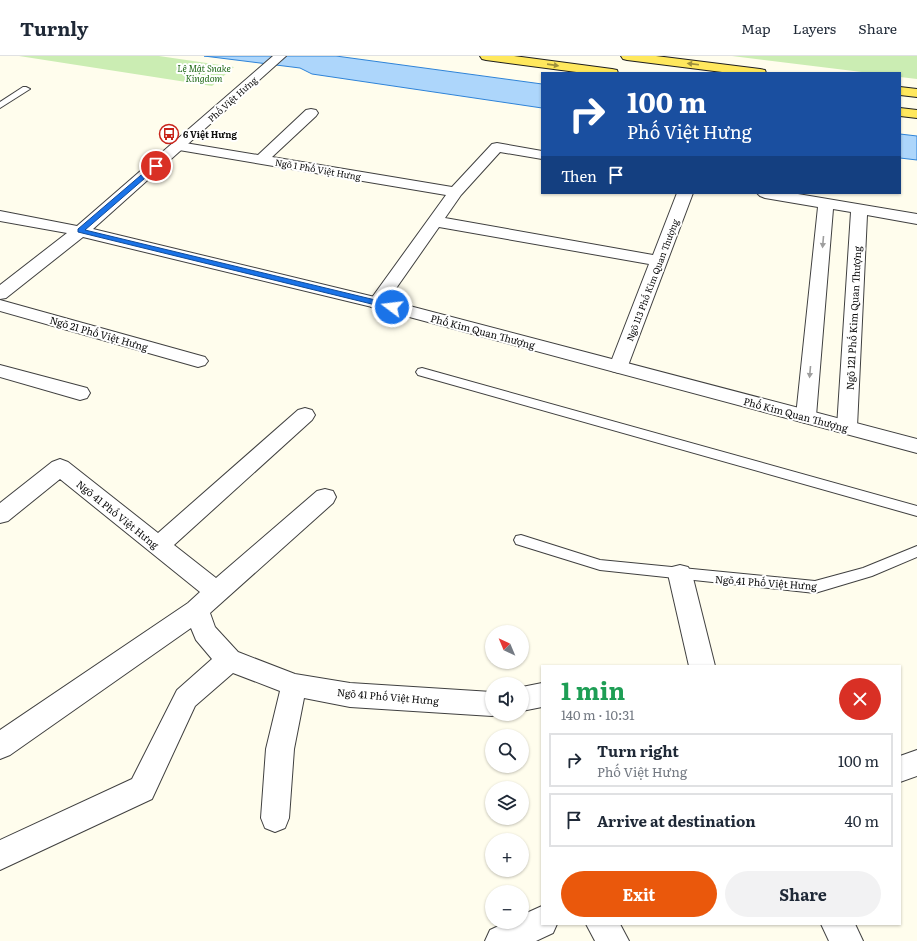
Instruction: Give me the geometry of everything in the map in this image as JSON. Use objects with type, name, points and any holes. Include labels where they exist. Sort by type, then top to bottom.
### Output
[{"type":"main road","points":[[486,56],[605,72]]},
{"type":"main road","points":[[627,56],[752,72]]},
{"type":"main road","points":[[901,91],[917,93]]},
{"type":"main road","points":[[901,112],[917,114]]},
{"type":"street","name":"Phố Việt Hưng","points":[[0,294],[80,231],[275,61]]},
{"type":"street","points":[[261,160],[311,113]]},
{"type":"street","name":"Ngõ 1 Phố Việt Hưng","points":[[179,146],[456,192]]},
{"type":"street","points":[[377,302],[456,192],[497,147],[541,155]]},
{"type":"street","name":"Ngõ 113 Phố Kim Quan Thượng","points":[[619,367],[685,194]]},
{"type":"street","points":[[771,194],[917,219]]},
{"type":"street","points":[[806,416],[826,204]]},
{"type":"street","name":"Ngõ 121 Phố Kim Quan Thượng","points":[[848,427],[859,209]]},
{"type":"street","name":"Phố Kim Quan Thượng","points":[[0,216],[80,231],[377,302],[917,446]]},
{"type":"street","points":[[435,221],[659,261]]},
{"type":"street","name":"Ngõ 21 Phố Việt Hưng","points":[[0,305],[198,361]]},
{"type":"street","points":[[0,371],[80,393]]},
{"type":"street","points":[[158,546],[306,415]]},
{"type":"street","name":"Ngõ 41 Phố Việt Hưng","points":[[0,515],[60,467],[216,592]]},
{"type":"street","points":[[0,746],[197,610],[325,498]]},
{"type":"street","points":[[680,574],[702,665]]},
{"type":"street","name":"Ngõ 41 Phố Việt Hưng","points":[[197,610],[205,633],[229,660],[294,685],[350,695],[485,704]]},
{"type":"street","points":[[0,855],[142,789],[186,698],[229,660]]},
{"type":"street","points":[[275,818],[280,749],[294,685]]},
{"type":"street","points":[[529,698],[541,695]]},
{"type":"street","points":[[901,769],[917,763]]},
{"type":"street","points":[[501,941],[541,922]]},
{"type":"street","points":[[603,925],[613,941]]},
{"type":"street","points":[[838,925],[847,941]]},
{"type":"lane","points":[[0,106],[26,89]]},
{"type":"lane","points":[[422,372],[917,511]]},
{"type":"lane","name":"Ngõ 41 Phố Việt Hưng","points":[[522,540],[600,565],[816,587],[841,582],[917,551]]},
{"type":"green space","name":"Lệ Mật Snake Kingdom","points":[[19,56],[159,56],[234,67],[212,86]]},
{"type":"green space","points":[[732,56],[917,56],[917,79],[901,77],[901,72],[862,72]]},
{"type":"water","points":[[204,56],[336,56],[541,84],[541,108],[312,74],[300,68]]},
{"type":"water","points":[[901,134],[917,136],[917,160],[901,158]]},
{"type":"place","name":"6 Việt Hưng","points":[[169,134]]},
{"type":"route","points":[[156,166],[80,231],[377,302],[392,307]]}]
